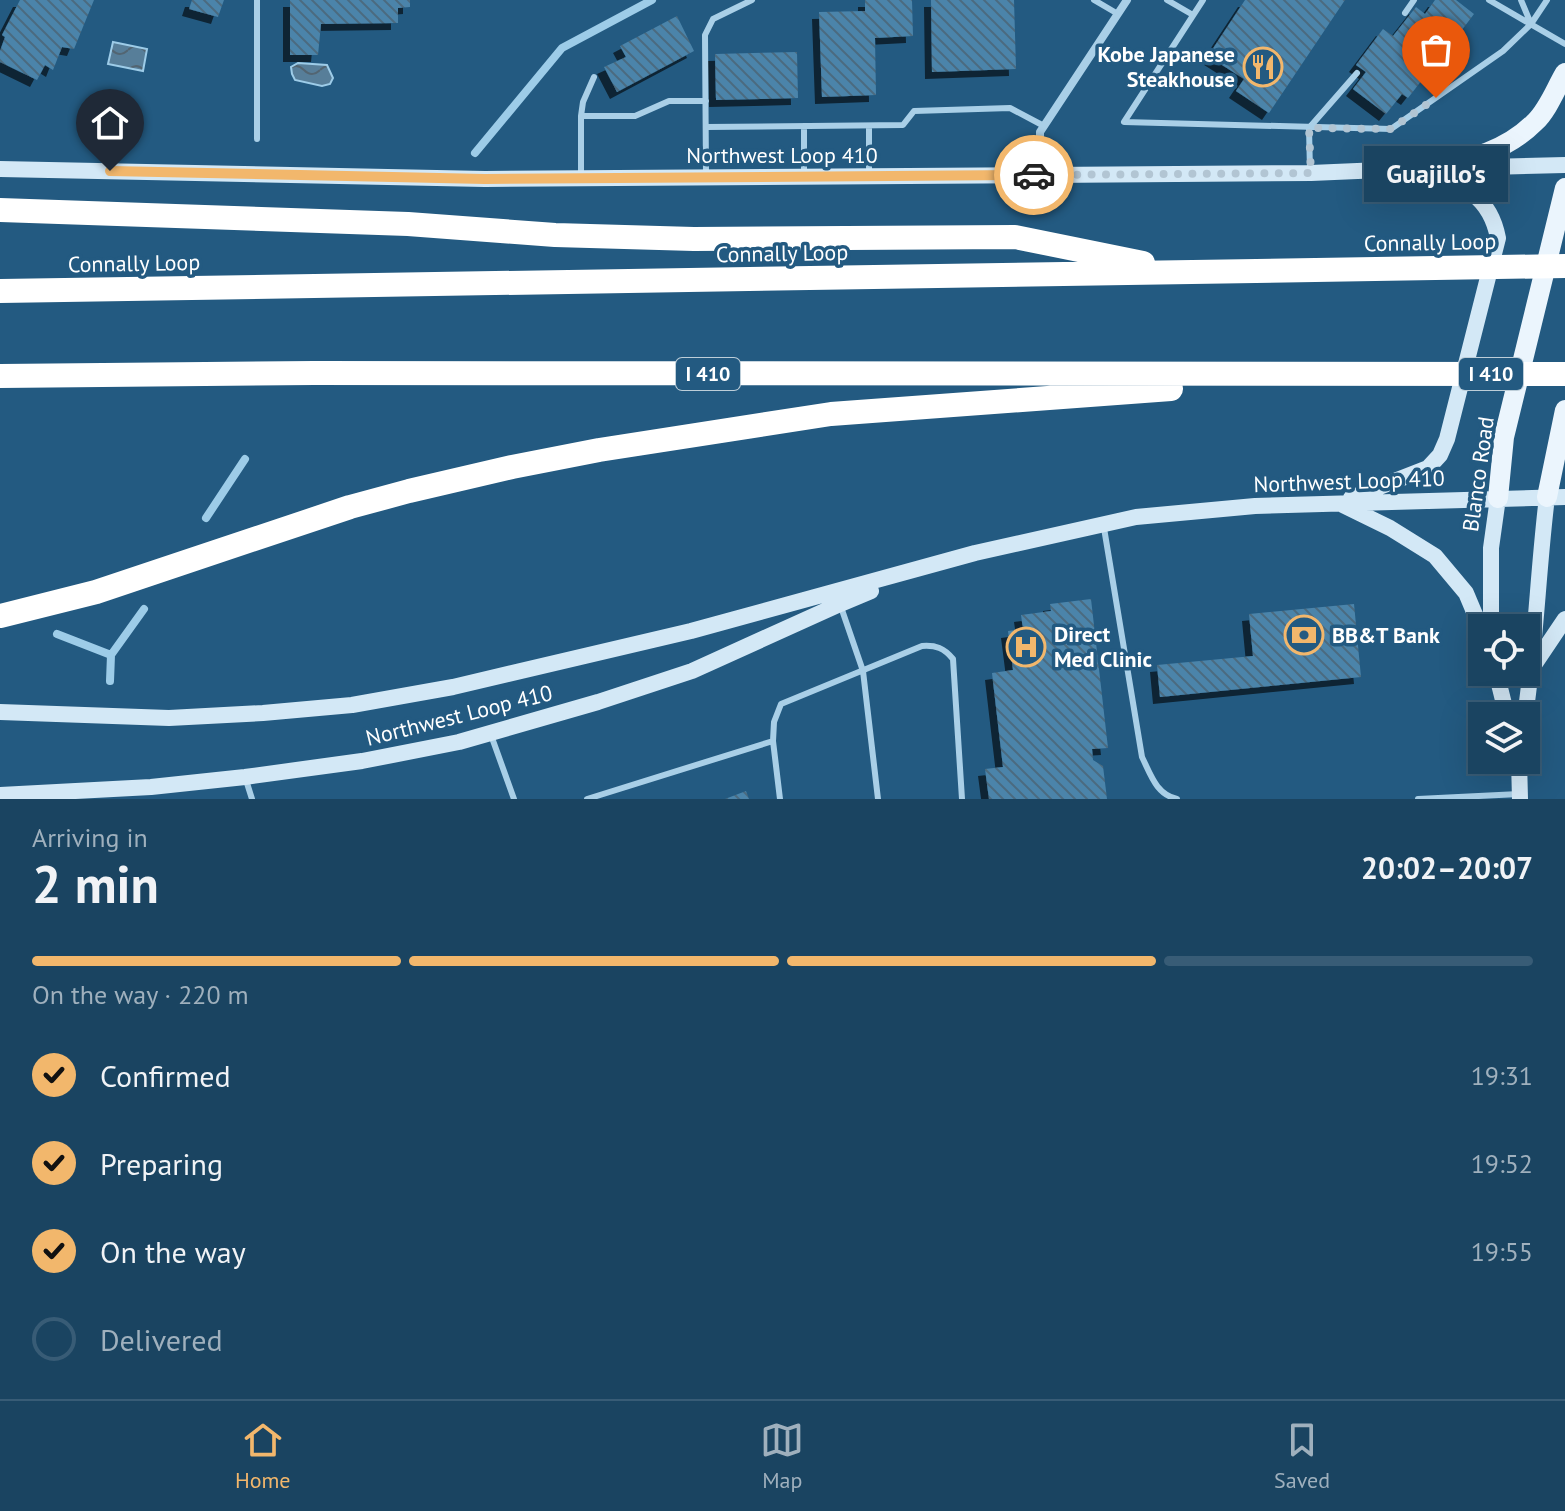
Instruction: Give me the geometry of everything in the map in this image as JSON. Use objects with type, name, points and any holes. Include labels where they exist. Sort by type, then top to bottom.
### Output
[{"type":"highway","points":[[0,210],[408,224],[555,235],[694,239],[1015,237],[1188,272]]},
{"type":"highway","name":"Connally Loop","points":[[0,291],[1565,266]]},
{"type":"highway","name":"I 410","points":[[0,376],[314,373],[1565,374]]},
{"type":"highway","points":[[0,616],[96,592],[350,507],[512,467],[599,450],[831,414],[1358,374]]},
{"type":"main road","points":[[1418,169],[1481,156],[1512,141],[1537,120],[1565,73]]},
{"type":"main road","name":"Northwest Loop 410","points":[[0,169],[581,179],[1311,173],[1565,165]]},
{"type":"main road","points":[[1337,503],[1428,468],[1440,455],[1447,439],[1498,238],[1489,209],[1463,187],[1418,169]]},
{"type":"main road","name":"Blanco Road","points":[[1491,614],[1491,548],[1504,437],[1563,196]]},
{"type":"main road","points":[[1536,614],[1540,553],[1556,497],[1559,435],[1565,410]]},
{"type":"main road","name":"Northwest Loop 410","points":[[0,712],[169,718],[352,705],[453,687],[661,638],[975,553],[1136,517],[1255,506],[1556,497]]},
{"type":"main road","points":[[1337,503],[1390,528],[1435,556],[1466,593],[1475,614]]},
{"type":"main road","name":"Northwest Loop 410","points":[[0,795],[151,787],[245,777],[362,761],[459,742],[692,671],[840,604],[949,561]]},
{"type":"main road","points":[[1540,656],[1565,619]]},
{"type":"main road","points":[[1519,774],[1520,797]]},
{"type":"street","points":[[1040,175],[1040,132],[1127,0]]},
{"type":"lane","points":[[257,0],[257,139]]},
{"type":"lane","points":[[706,178],[705,35],[713,19],[752,0]]},
{"type":"lane","points":[[1094,0],[1118,14]]},
{"type":"lane","points":[[1167,0],[1193,15]]},
{"type":"lane","points":[[1203,0],[1124,122],[1391,129],[1503,51],[1531,24],[1547,0]]},
{"type":"lane","points":[[1405,13],[1414,0]]},
{"type":"lane","points":[[1489,0],[1565,44]]},
{"type":"lane","points":[[1521,0],[1531,24]]},
{"type":"lane","points":[[1311,173],[1309,128],[1357,73]]},
{"type":"lane","points":[[581,179],[581,116],[583,102],[594,77]]},
{"type":"lane","points":[[581,116],[635,116],[669,101],[706,101]]},
{"type":"lane","points":[[706,127],[903,125],[914,111],[1010,108],[1044,126]]},
{"type":"lane","points":[[804,126],[804,177]]},
{"type":"lane","points":[[869,126],[869,177]]},
{"type":"lane","points":[[1103,524],[1142,757],[1159,789],[1177,799]]},
{"type":"lane","points":[[840,604],[863,671],[878,799]]},
{"type":"lane","points":[[780,799],[773,741],[774,722],[781,704],[922,646],[933,645],[946,651],[953,659],[962,799]]},
{"type":"lane","points":[[490,733],[514,799]]},
{"type":"lane","points":[[587,799],[773,741]]},
{"type":"lane","points":[[245,777],[252,799]]},
{"type":"lane","points":[[1418,799],[1520,797]]},
{"type":"water","points":[[113,42],[147,49],[143,71],[108,64]]},
{"type":"water","points":[[298,63],[327,65],[333,78],[330,84],[322,86],[295,80],[291,67]]},
{"type":"building","points":[[20,0],[94,0],[74,49],[62,47],[53,70],[45,65],[37,80],[0,62],[5,37],[2,35]]},
{"type":"building","points":[[192,0],[224,0],[218,17],[189,9]]},
{"type":"building","points":[[290,0],[410,0],[410,7],[398,8],[398,23],[321,24],[318,55],[290,55]]},
{"type":"building","points":[[865,0],[912,0],[913,36],[875,38],[876,95],[822,97],[819,12],[865,11]]},
{"type":"building","points":[[931,0],[1014,0],[1016,69],[932,72]]},
{"type":"building","name":"Kobe Japanese Steakhouse","points":[[1245,0],[1345,0],[1269,113],[1236,91],[1244,79],[1208,56]]},
{"type":"building","points":[[1435,0],[1456,0],[1474,14],[1452,43],[1445,38],[1423,66],[1429,71],[1408,98],[1402,94],[1386,114],[1353,89],[1366,72],[1356,65],[1383,29],[1393,36],[1416,7],[1425,14]]},
{"type":"building","points":[[677,16],[694,51],[617,92],[604,67],[626,57],[620,46]]},
{"type":"building","points":[[797,52],[798,98],[716,100],[715,54]]},
{"type":"building","points":[[1091,599],[1108,748],[1092,749],[1093,760],[1103,766],[1107,799],[989,799],[985,769],[1003,767],[992,673],[1013,670],[1008,631],[1023,629],[1021,615],[1051,611],[1050,604]]},
{"type":"building","name":"BB&T Bank","points":[[1354,604],[1361,677],[1160,697],[1157,665],[1253,656],[1249,614]]},
{"type":"building","points":[[746,791],[749,799],[725,799]]},
{"type":"waterway","points":[[475,153],[562,48],[652,0]]},
{"type":"waterway","points":[[206,518],[245,459]]},
{"type":"waterway","points":[[110,681],[111,655],[144,609]]},
{"type":"waterway","points":[[57,634],[111,655]]},
{"type":"way so far","points":[[1034,175],[1311,173],[1309,128],[1391,129],[1436,98]]},
{"type":"place","name":"Kobe Japanese Steakhouse","points":[[1263,67]]},
{"type":"place","name":"Guajillo's","points":[[1436,98]]},
{"type":"place","name":"BB&T Bank","points":[[1304,635]]},
{"type":"place","name":"Direct Med Clinic","points":[[1026,647]]},
{"type":"route","points":[[110,171],[485,179],[1034,175]]}]
